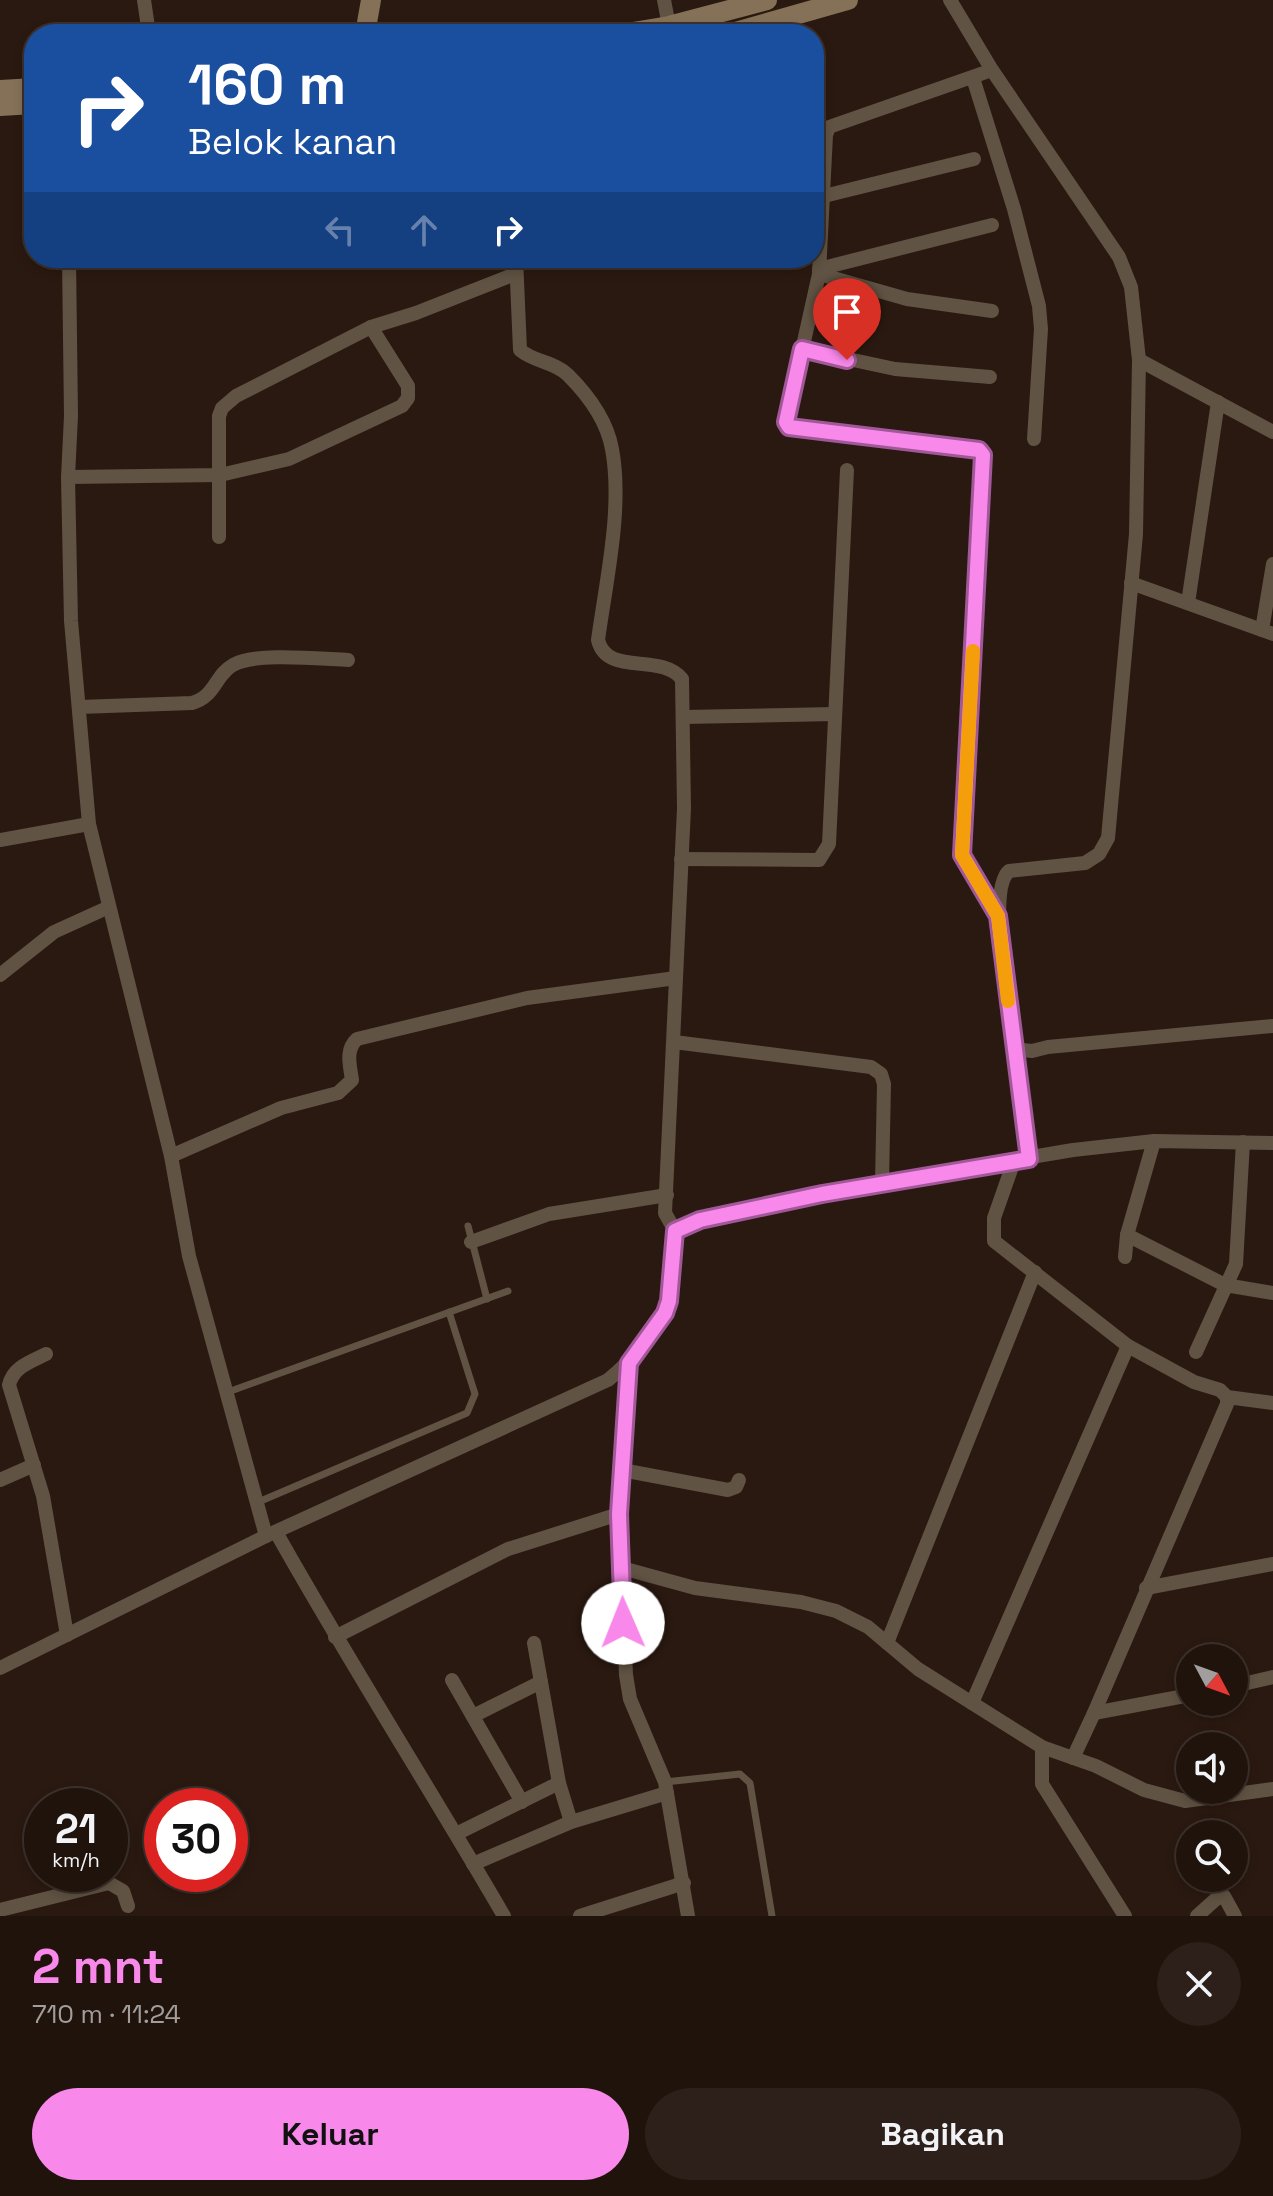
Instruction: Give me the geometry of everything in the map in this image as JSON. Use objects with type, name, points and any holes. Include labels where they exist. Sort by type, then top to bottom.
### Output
[{"type":"main road","points":[[367,24],[371,0]]},
{"type":"main road","points":[[677,24],[767,0]]},
{"type":"main road","points":[[763,24],[848,0]]},
{"type":"main road","points":[[0,90],[24,89]]},
{"type":"main road","points":[[0,106],[24,105]]},
{"type":"street","points":[[144,0],[148,24]]},
{"type":"street","points":[[664,0],[669,24]]},
{"type":"street","points":[[950,0],[992,70],[1119,257],[1131,287],[1139,360],[1136,534],[1108,838],[1099,854],[1085,863],[1006,873],[1003,877],[998,916],[1014,1049],[1022,1160],[994,1218],[994,1241],[1128,1346],[1194,1382],[1220,1390],[1227,1397],[1273,1403]]},
{"type":"street","points":[[974,159],[824,196],[826,135],[830,125],[992,70]]},
{"type":"street","points":[[973,78],[1014,209],[1039,306],[1041,329],[1034,439]]},
{"type":"street","points":[[819,271],[992,225]]},
{"type":"street","points":[[69,268],[71,621],[89,824],[171,1156],[189,1256],[225,1393],[256,1503],[271,1534],[504,1916]]},
{"type":"street","points":[[0,1668],[271,1534],[608,1380],[629,1363],[665,1313],[669,1301],[675,1231],[665,1213],[684,808],[682,679],[671,668],[609,658],[601,651],[598,640],[615,515],[612,448],[597,410],[567,373],[520,350],[515,268]]},
{"type":"street","points":[[819,268],[786,422],[789,427],[979,450],[983,455],[962,855],[998,916]]},
{"type":"street","points":[[819,271],[907,299],[992,311]]},
{"type":"street","points":[[219,537],[219,416],[229,400],[371,327],[416,313],[515,274]]},
{"type":"street","points":[[68,477],[220,475],[289,459],[402,406],[408,398],[408,386],[371,327]]},
{"type":"street","points":[[802,349],[895,369],[990,377]]},
{"type":"street","points":[[1139,360],[1273,432]]},
{"type":"street","points":[[1188,603],[1218,402]]},
{"type":"street","points":[[681,859],[819,860],[829,844],[847,470]]},
{"type":"street","points":[[1131,583],[1268,632],[1273,564]]},
{"type":"street","points":[[79,707],[192,703],[212,692],[231,665],[257,658],[348,660]]},
{"type":"street","points":[[683,717],[835,714]]},
{"type":"street","points":[[0,840],[89,824]]},
{"type":"street","points":[[0,975],[54,932],[109,907]]},
{"type":"street","points":[[171,1156],[281,1108],[338,1093],[352,1080],[349,1054],[357,1039],[527,998],[676,978]]},
{"type":"street","points":[[1014,1049],[1032,1051],[1273,1026]]},
{"type":"street","points":[[674,1042],[871,1067],[881,1074],[884,1084],[882,1182]]},
{"type":"street","points":[[675,1231],[700,1220],[882,1182],[1073,1150],[1154,1141],[1273,1143]]},
{"type":"street","points":[[1125,1257],[1127,1235],[1154,1141]]},
{"type":"street","points":[[1196,1352],[1236,1264],[1243,1142]]},
{"type":"street","points":[[471,1242],[549,1214],[667,1195]]},
{"type":"street","points":[[1127,1235],[1225,1285],[1273,1293]]},
{"type":"street","points":[[887,1643],[1035,1272]]},
{"type":"street","points":[[972,1703],[1128,1346]]},
{"type":"street","points":[[46,1354],[17,1369],[4,1388],[43,1496],[67,1635]]},
{"type":"street","points":[[629,1363],[619,1514],[624,1651],[630,1699],[666,1788],[688,1916]]},
{"type":"street","points":[[1073,1758],[1227,1404],[1227,1397]]},
{"type":"street","points":[[0,1480],[34,1465]]},
{"type":"street","points":[[622,1470],[728,1490],[736,1487],[739,1480]]},
{"type":"street","points":[[335,1637],[508,1549],[619,1514]]},
{"type":"street","points":[[1146,1588],[1273,1564]]},
{"type":"street","points":[[622,1568],[695,1588],[801,1602],[836,1611],[868,1627],[918,1669],[1042,1747],[1096,1766],[1144,1790],[1185,1801],[1273,1789]]},
{"type":"street","points":[[534,1643],[559,1783],[571,1822]]},
{"type":"street","points":[[1248,1683],[1273,1677]]},
{"type":"street","points":[[452,1680],[522,1802]]},
{"type":"street","points":[[473,1716],[541,1682]]},
{"type":"street","points":[[1094,1713],[1176,1698]]},
{"type":"street","points":[[1042,1747],[1042,1784],[1125,1916]]},
{"type":"street","points":[[456,1834],[559,1783]]},
{"type":"street","points":[[473,1864],[571,1822],[666,1788]]},
{"type":"street","points":[[0,1910],[109,1883],[123,1891],[128,1906]]},
{"type":"street","points":[[580,1916],[684,1883]]},
{"type":"street","points":[[1197,1916],[1224,1896],[1235,1916]]},
{"type":"lane","points":[[468,1226],[487,1299]]},
{"type":"lane","points":[[225,1393],[508,1291]]},
{"type":"lane","points":[[256,1503],[467,1413],[475,1394],[449,1312]]},
{"type":"lane","points":[[666,1788],[740,1774],[746,1777],[750,1783],[772,1916]]},
{"type":"slow traffic","points":[[973,651],[962,855],[998,916],[1008,1001]]},
{"type":"route","points":[[623,1623],[619,1514],[629,1363],[665,1313],[669,1301],[675,1231],[700,1220],[822,1194],[1029,1159],[998,916],[962,855],[983,455],[979,450],[789,427],[786,422],[802,349],[847,360]]}]
